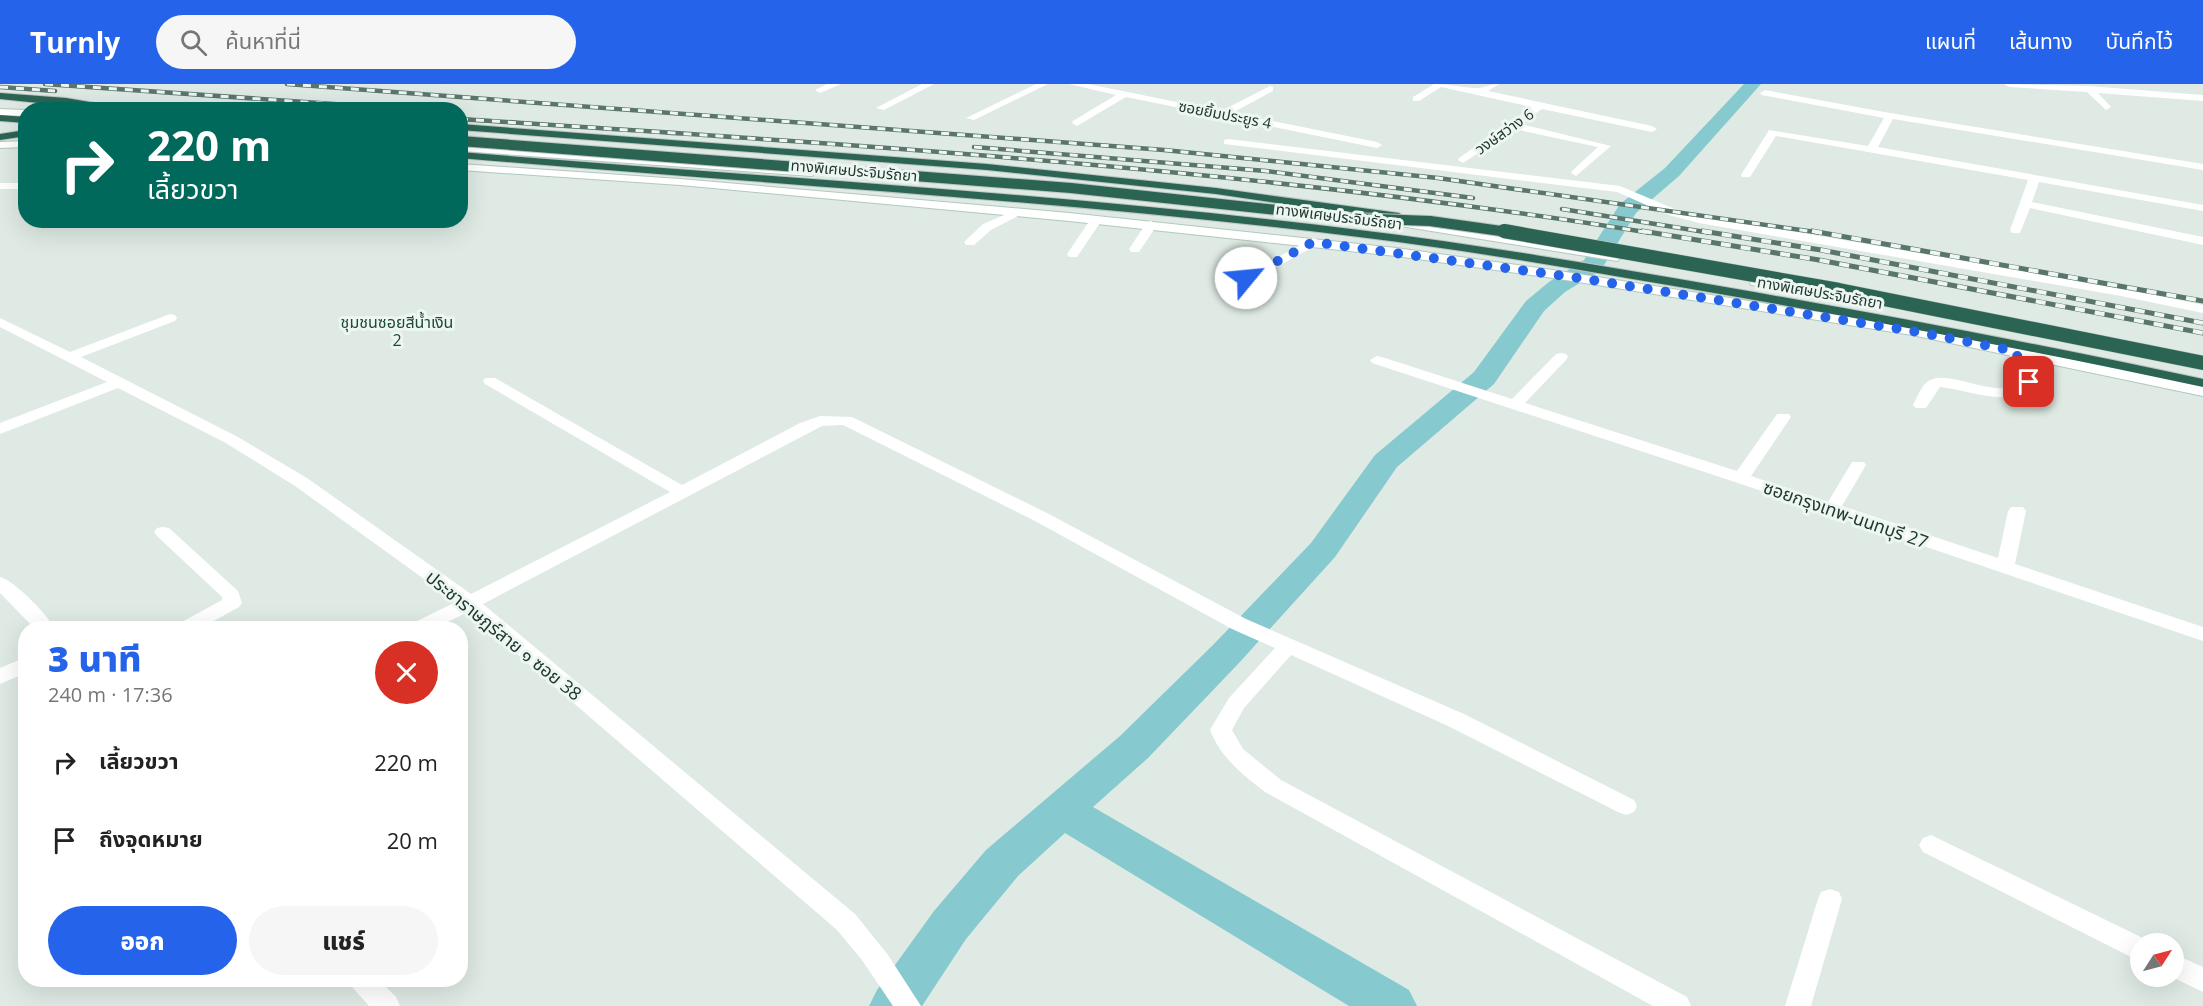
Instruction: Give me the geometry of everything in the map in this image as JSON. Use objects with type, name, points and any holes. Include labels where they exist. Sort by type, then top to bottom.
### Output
[{"type":"highway","points":[[0,96],[73,102]]},
{"type":"highway","points":[[0,105],[18,107]]},
{"type":"highway","points":[[0,118],[18,119]]},
{"type":"highway","points":[[0,128],[18,131]]},
{"type":"highway","points":[[468,128],[987,166],[1216,191],[1430,221]]},
{"type":"highway","points":[[0,137],[18,134]]},
{"type":"highway","name":"ทางพิเศษประจิมรัถยา","points":[[468,142],[1071,188],[1351,218],[1430,221],[1540,237],[1816,286],[2203,363]]},
{"type":"highway","name":"ทางพิเศษประจิมรัถยา","points":[[468,156],[1054,203],[1308,228],[1431,243],[1571,264],[1836,311],[2091,358],[2203,383]]},
{"type":"street","points":[[820,90],[836,84]]},
{"type":"street","points":[[881,108],[929,84]]},
{"type":"street","points":[[971,118],[1043,84]]},
{"type":"street","name":"ซอยยิ้มประยูร 4","points":[[1074,84],[1377,144]]},
{"type":"street","points":[[1416,99],[1440,84]]},
{"type":"street","name":"วงษ์สว่าง 6","points":[[1440,84],[1540,106]]},
{"type":"street","points":[[1479,92],[1494,84]]},
{"type":"street","points":[[1775,84],[1764,93],[2203,167]]},
{"type":"street","points":[[2009,84],[2203,98]]},
{"type":"street","points":[[1222,114],[1270,89]]},
{"type":"street","points":[[2089,89],[2106,107]]},
{"type":"street","points":[[1077,123],[1125,94]]},
{"type":"street","points":[[1540,106],[1652,129]]},
{"type":"street","name":"วงษ์สว่าง 6","points":[[1463,160],[1540,106]]},
{"type":"street","points":[[0,112],[18,113]]},
{"type":"street","points":[[1872,148],[1890,116]]},
{"type":"street","points":[[1512,125],[1606,146],[1576,173]]},
{"type":"street","points":[[1746,176],[1773,132],[2203,208]]},
{"type":"street","points":[[1228,142],[1620,189],[1673,213],[1699,219],[2110,290],[2203,309]]},
{"type":"street","points":[[0,145],[18,144]]},
{"type":"street","points":[[468,149],[1070,191],[1318,212],[1414,224],[1664,265],[2038,336],[2203,370]]},
{"type":"street","points":[[468,168],[680,182],[1018,212],[1313,242],[1506,267],[1912,331],[2203,391]]},
{"type":"street","points":[[2016,230],[2035,177]]},
{"type":"street","points":[[0,186],[18,186]]},
{"type":"street","points":[[2025,204],[2203,241]]},
{"type":"street","points":[[970,243],[987,227],[1018,212]]},
{"type":"street","points":[[1073,254],[1096,220]]},
{"type":"street","points":[[1136,249],[1151,225]]},
{"type":"street","points":[[1246,278],[1313,242]]},
{"type":"street","points":[[69,357],[170,318]]},
{"type":"street","name":"ประชาราษฎร์สาย ๑ ซอย 38","points":[[0,322],[230,439],[301,482],[469,602],[846,922],[866,944],[908,1006]]},
{"type":"street","points":[[1920,405],[1931,386],[1938,382],[2005,392],[2016,392],[2025,388],[2029,382],[2027,374],[2015,351]]},
{"type":"street","points":[[1515,404],[1561,357]]},
{"type":"street","name":"ซอยกรุงเทพ-นนทบุรี 27","points":[[1377,360],[1741,478],[2203,634]]},
{"type":"street","points":[[490,381],[682,492]]},
{"type":"street","points":[[0,429],[118,383]]},
{"type":"street","points":[[1741,478],[1783,417]]},
{"type":"street","points":[[433,621],[563,556],[806,426],[820,421],[846,420],[1041,517],[1239,624],[1456,720],[1626,806]]},
{"type":"street","points":[[1832,509],[1858,465]]},
{"type":"street","points":[[2005,568],[2017,511]]},
{"type":"street","points":[[163,532],[231,595],[232,603],[200,621]]},
{"type":"street","points":[[0,583],[38,621]]},
{"type":"street","points":[[1281,642],[1236,704],[1221,730],[1226,743],[1243,762],[1273,786],[1678,1006]]},
{"type":"street","points":[[0,677],[18,668]]},
{"type":"street","points":[[1931,845],[2130,944]]},
{"type":"street","points":[[1797,1006],[1830,899]]},
{"type":"street","points":[[2184,971],[2203,980]]},
{"type":"street","points":[[369,987],[387,1006]]},
{"type":"waterway","points":[[1062,810],[1134,747],[1226,654],[1323,550],[1386,461],[1484,378],[1535,306],[1557,287],[1593,265],[1628,209],[1672,172],[1753,84]]},
{"type":"waterway","points":[[894,1006],[950,925],[1002,863],[1062,810]]},
{"type":"waterway","points":[[1062,810],[1392,1006]]},
{"type":"railway","points":[[45,84],[305,102]]},
{"type":"railway","points":[[287,84],[1164,150],[1438,178],[1822,233]]},
{"type":"railway","points":[[0,87],[55,91]]},
{"type":"railway","points":[[468,120],[908,150],[1206,176],[1355,192],[1651,233]]},
{"type":"railway","points":[[974,147],[1266,171],[1473,198]]},
{"type":"railway","points":[[1562,209],[1711,233]]},
{"type":"railway","points":[[1642,231],[1819,260],[2203,333]]},
{"type":"railway","points":[[1702,231],[1821,250],[2203,323]]},
{"type":"railway","points":[[1812,231],[2203,301]]},
{"type":"district","name":"ชุมชนซอยสีน้ำเงิน 2","points":[[397,331]]},
{"type":"route","points":[[1246,278],[1313,242],[1396,252],[1553,274],[1890,327],[2015,351],[2029,382]]}]
